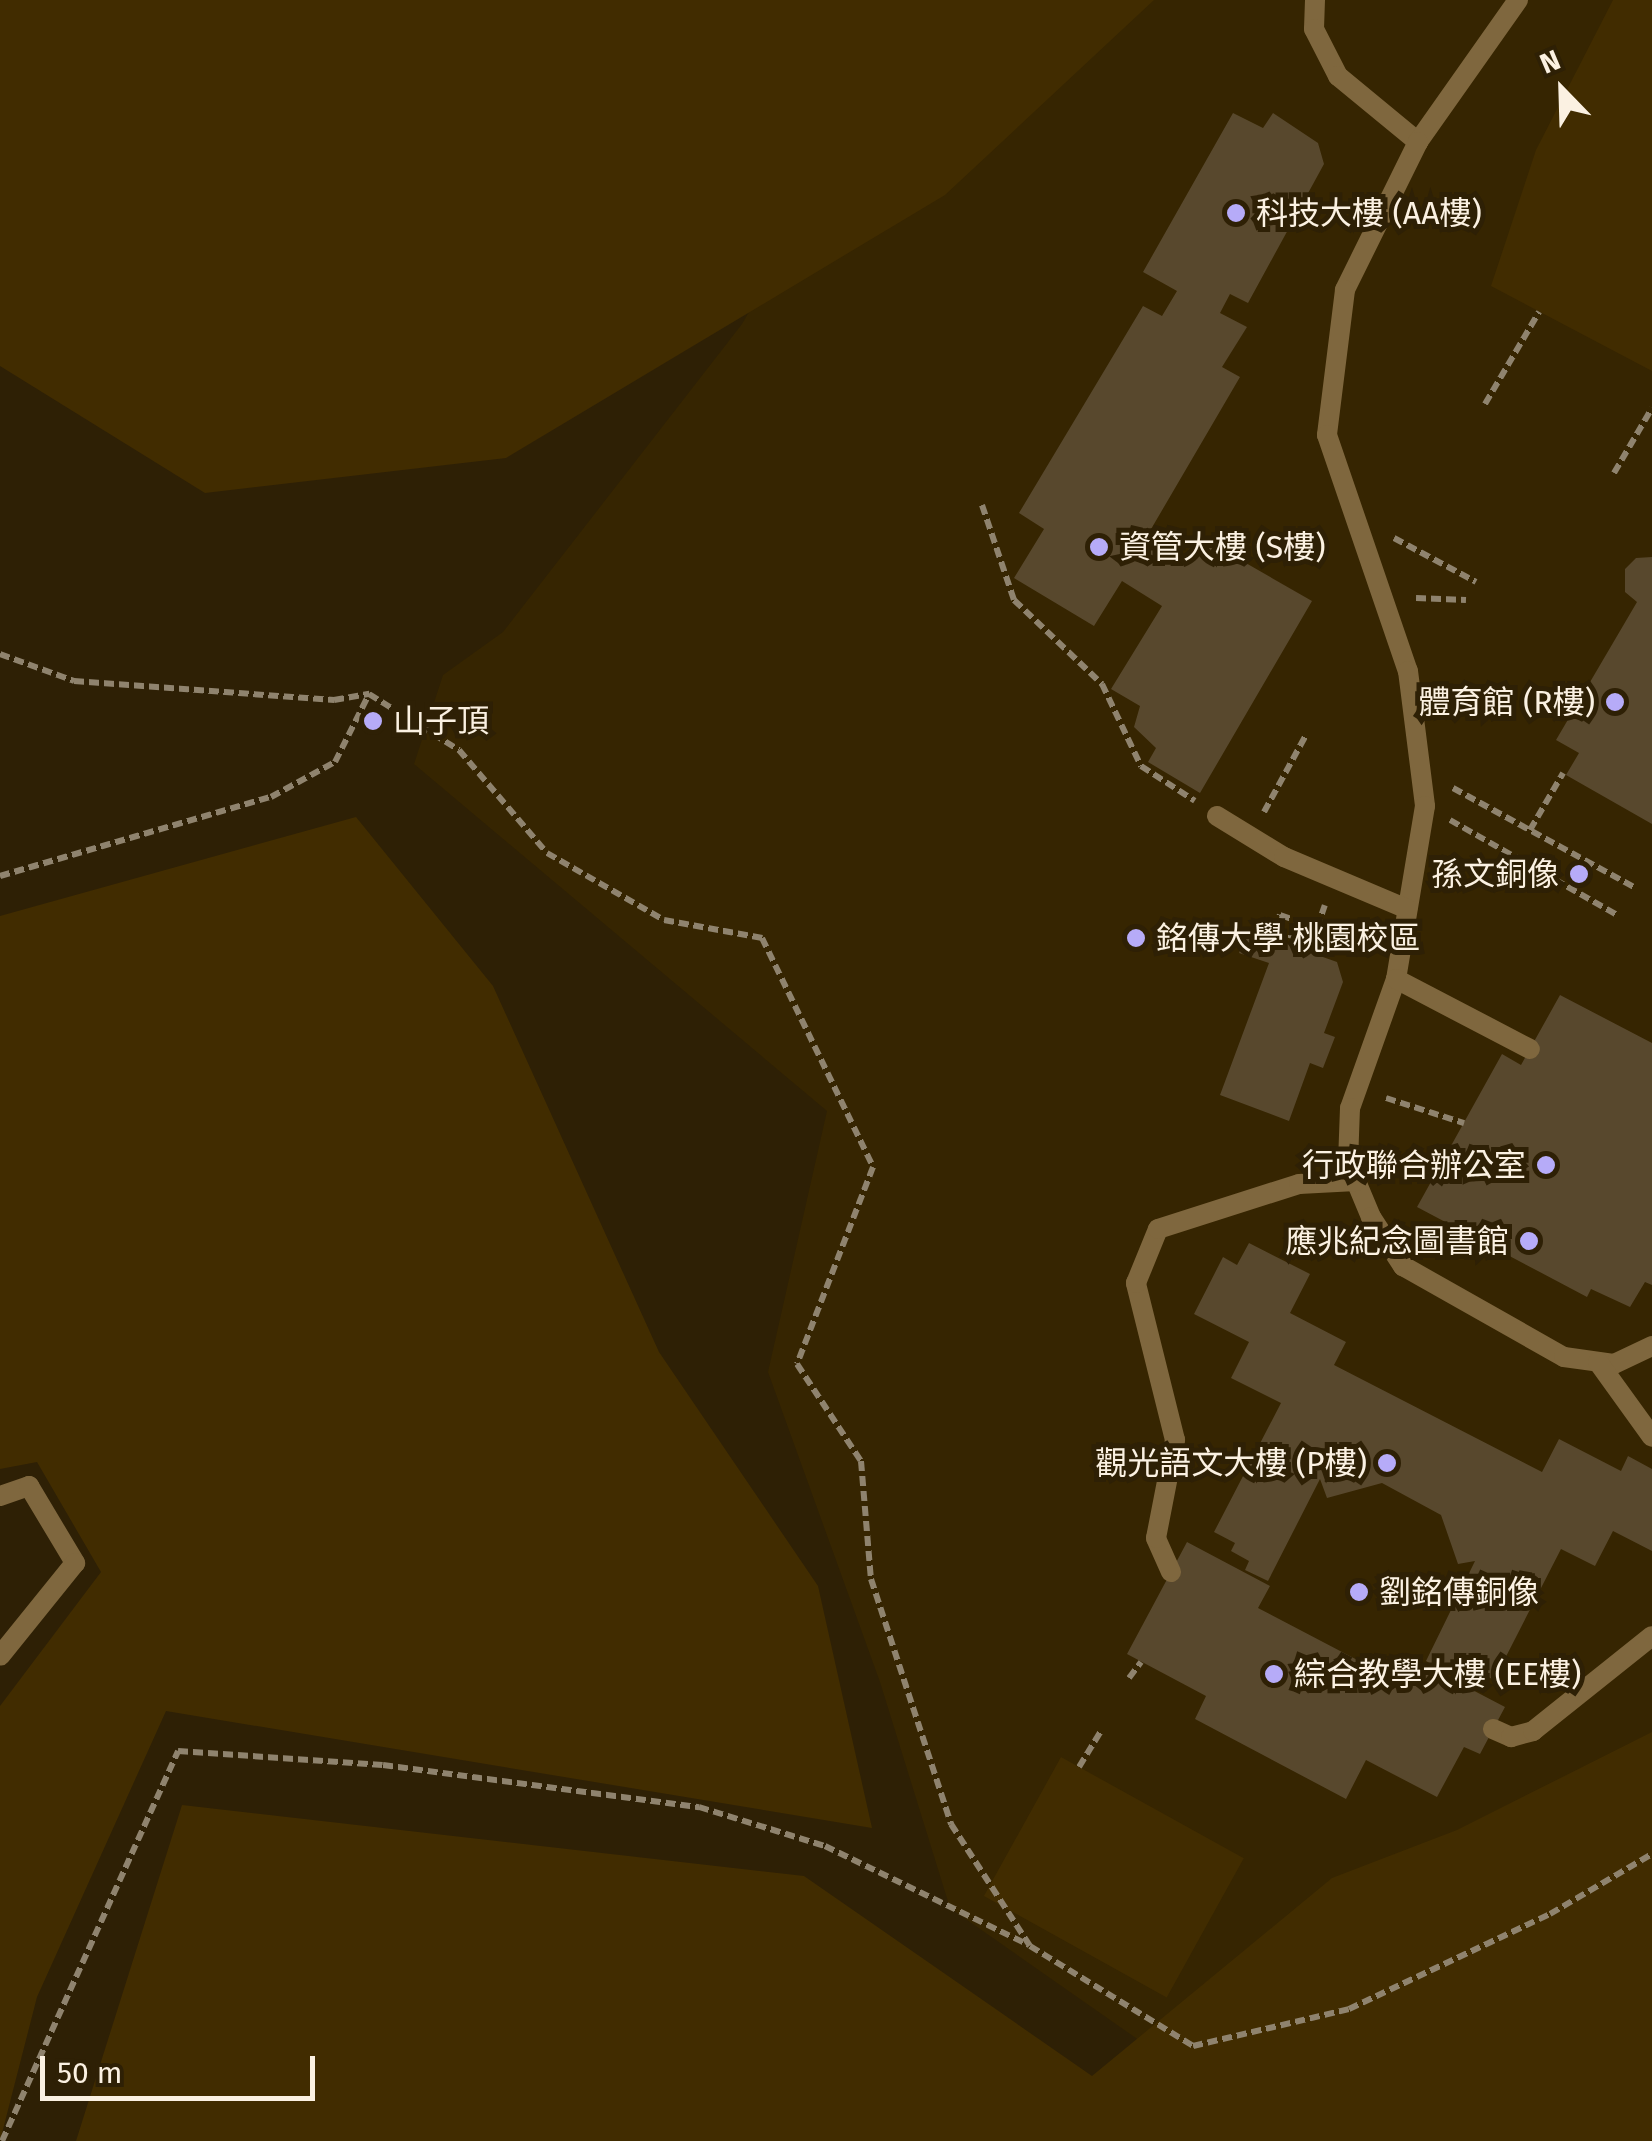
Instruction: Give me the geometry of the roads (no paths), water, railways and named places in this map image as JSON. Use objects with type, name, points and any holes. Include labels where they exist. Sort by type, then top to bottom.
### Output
[{"type":"lane","points":[[1315,0],[1314,29],[1338,76],[1418,142]]},
{"type":"lane","points":[[1518,0],[1418,142],[1344,290],[1327,435],[1408,670],[1426,806],[1396,978],[1350,1108],[1348,1162],[1403,1266],[1564,1358],[1614,1364],[1652,1346]]},
{"type":"lane","points":[[1218,816],[1284,857],[1406,909]]},
{"type":"lane","points":[[1396,978],[1530,1049]]},
{"type":"lane","points":[[1170,1572],[1156,1538],[1175,1440],[1136,1283],[1158,1228],[1299,1184],[1356,1182]]},
{"type":"lane","points":[[1598,1362],[1652,1437]]},
{"type":"lane","points":[[0,1496],[28,1486],[76,1564],[0,1656]]},
{"type":"lane","points":[[1493,1729],[1510,1737],[1533,1731],[1652,1636]]},
{"type":"place","name":"科技大樓 (AA樓)","points":[[1236,213]]},
{"type":"place","name":"資管大樓 (S樓)","points":[[1099,547]]},
{"type":"place","name":"體育館 (R樓)","points":[[1615,702]]},
{"type":"place","name":"山子頂","points":[[373,721]]},
{"type":"place","name":"孫文銅像","points":[[1579,874]]},
{"type":"place","name":"銘傳大學 桃園校區","points":[[1136,938]]},
{"type":"place","name":"行政聯合辦公室","points":[[1546,1165]]},
{"type":"place","name":"應兆紀念圖書館","points":[[1529,1241]]},
{"type":"place","name":"觀光語文大樓 (P樓)","points":[[1387,1463]]},
{"type":"place","name":"劉銘傳銅像","points":[[1359,1592]]},
{"type":"place","name":"綜合教學大樓 (EE樓)","points":[[1274,1674]]}]
